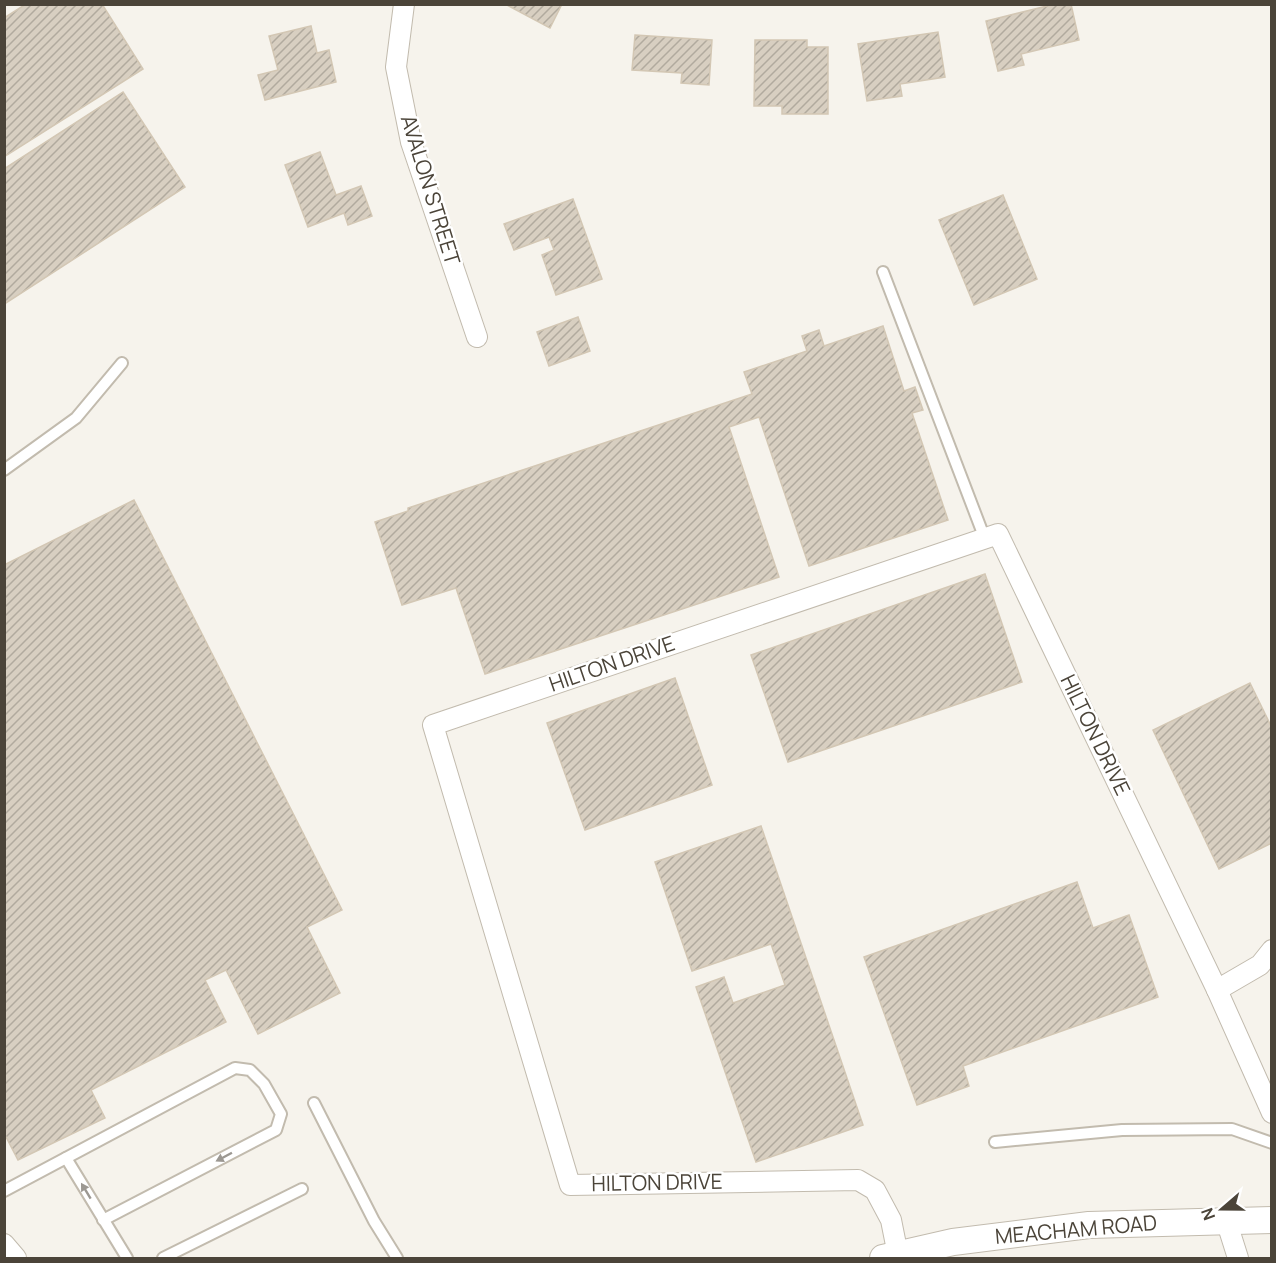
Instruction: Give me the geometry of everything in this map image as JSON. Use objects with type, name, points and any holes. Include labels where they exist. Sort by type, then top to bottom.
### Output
[{"type":"street","name":"AVALON STREET","points":[[404,4],[396,67],[411,142],[477,337]]},
{"type":"street","name":"HILTON DRIVE","points":[[891,1257],[891,1220],[875,1190],[858,1180],[570,1185],[433,725],[998,534],[1217,990],[1272,1113]]},
{"type":"street","points":[[1217,990],[1268,962]]},
{"type":"street","points":[[1226,1220],[1238,1258]]},
{"type":"street","name":"MEACHAM ROAD","points":[[891,1257],[953,1242],[1089,1225],[1272,1220]]},
{"type":"street","points":[[4,1244],[16,1258]]},
{"type":"lane","points":[[882,272],[985,539]]},
{"type":"lane","points":[[4,470],[76,418],[122,363]]},
{"type":"lane","points":[[4,1191],[235,1068],[250,1070],[264,1084],[281,1114],[276,1130],[103,1220]]},
{"type":"lane","points":[[314,1103],[374,1221],[397,1258]]},
{"type":"lane","points":[[995,1142],[1122,1130],[1232,1129],[1272,1143]]},
{"type":"lane","points":[[66,1158],[127,1258]]},
{"type":"lane","points":[[163,1258],[302,1189]]},
{"type":"building","points":[[26,4],[102,4],[143,69],[4,157],[4,18]]},
{"type":"building","points":[[505,4],[562,4],[550,28]]},
{"type":"building","points":[[1055,4],[1071,4],[1079,40],[1021,54],[1024,65],[998,71],[986,21]]},
{"type":"building","points":[[311,26],[317,53],[329,50],[336,82],[265,100],[258,75],[278,70],[269,36]]},
{"type":"building","points":[[938,32],[945,77],[900,84],[902,96],[867,101],[858,44]]},
{"type":"building","points":[[635,35],[712,40],[709,85],[681,83],[682,73],[632,70]]},
{"type":"building","points":[[755,40],[807,40],[807,47],[828,47],[828,114],[782,114],[782,106],[754,106]]},
{"type":"building","points":[[123,92],[185,187],[6,303],[4,300],[4,169]]},
{"type":"building","points":[[320,152],[336,195],[361,186],[372,216],[348,225],[344,213],[308,227],[285,165]]},
{"type":"building","points":[[1003,195],[1037,279],[974,305],[939,220]]},
{"type":"building","points":[[573,199],[602,279],[556,295],[542,255],[554,250],[549,237],[514,250],[504,224]]},
{"type":"building","points":[[578,317],[590,351],[549,366],[537,332]]},
{"type":"building","points":[[883,326],[904,391],[915,387],[923,410],[912,413],[948,520],[809,566],[759,417],[729,427],[779,577],[485,674],[456,588],[402,605],[375,522],[408,511],[408,508],[752,394],[744,372],[807,351],[802,336],[819,330],[824,346]]},
{"type":"building","points":[[134,500],[342,910],[307,927],[340,993],[258,1034],[226,970],[205,980],[226,1022],[91,1090],[105,1118],[18,1160],[4,1133],[4,565]]},
{"type":"building","points":[[985,574],[1022,682],[788,762],[751,655]]},
{"type":"building","points":[[675,678],[712,785],[585,830],[547,723]]},
{"type":"building","points":[[1250,683],[1272,728],[1272,843],[1219,869],[1153,730]]},
{"type":"building","points":[[761,826],[863,1125],[756,1162],[696,987],[724,977],[733,1003],[785,985],[771,944],[692,971],[655,862]]},
{"type":"building","points":[[1077,882],[1093,928],[1129,915],[1158,997],[963,1066],[969,1086],[917,1105],[864,957]]}]
